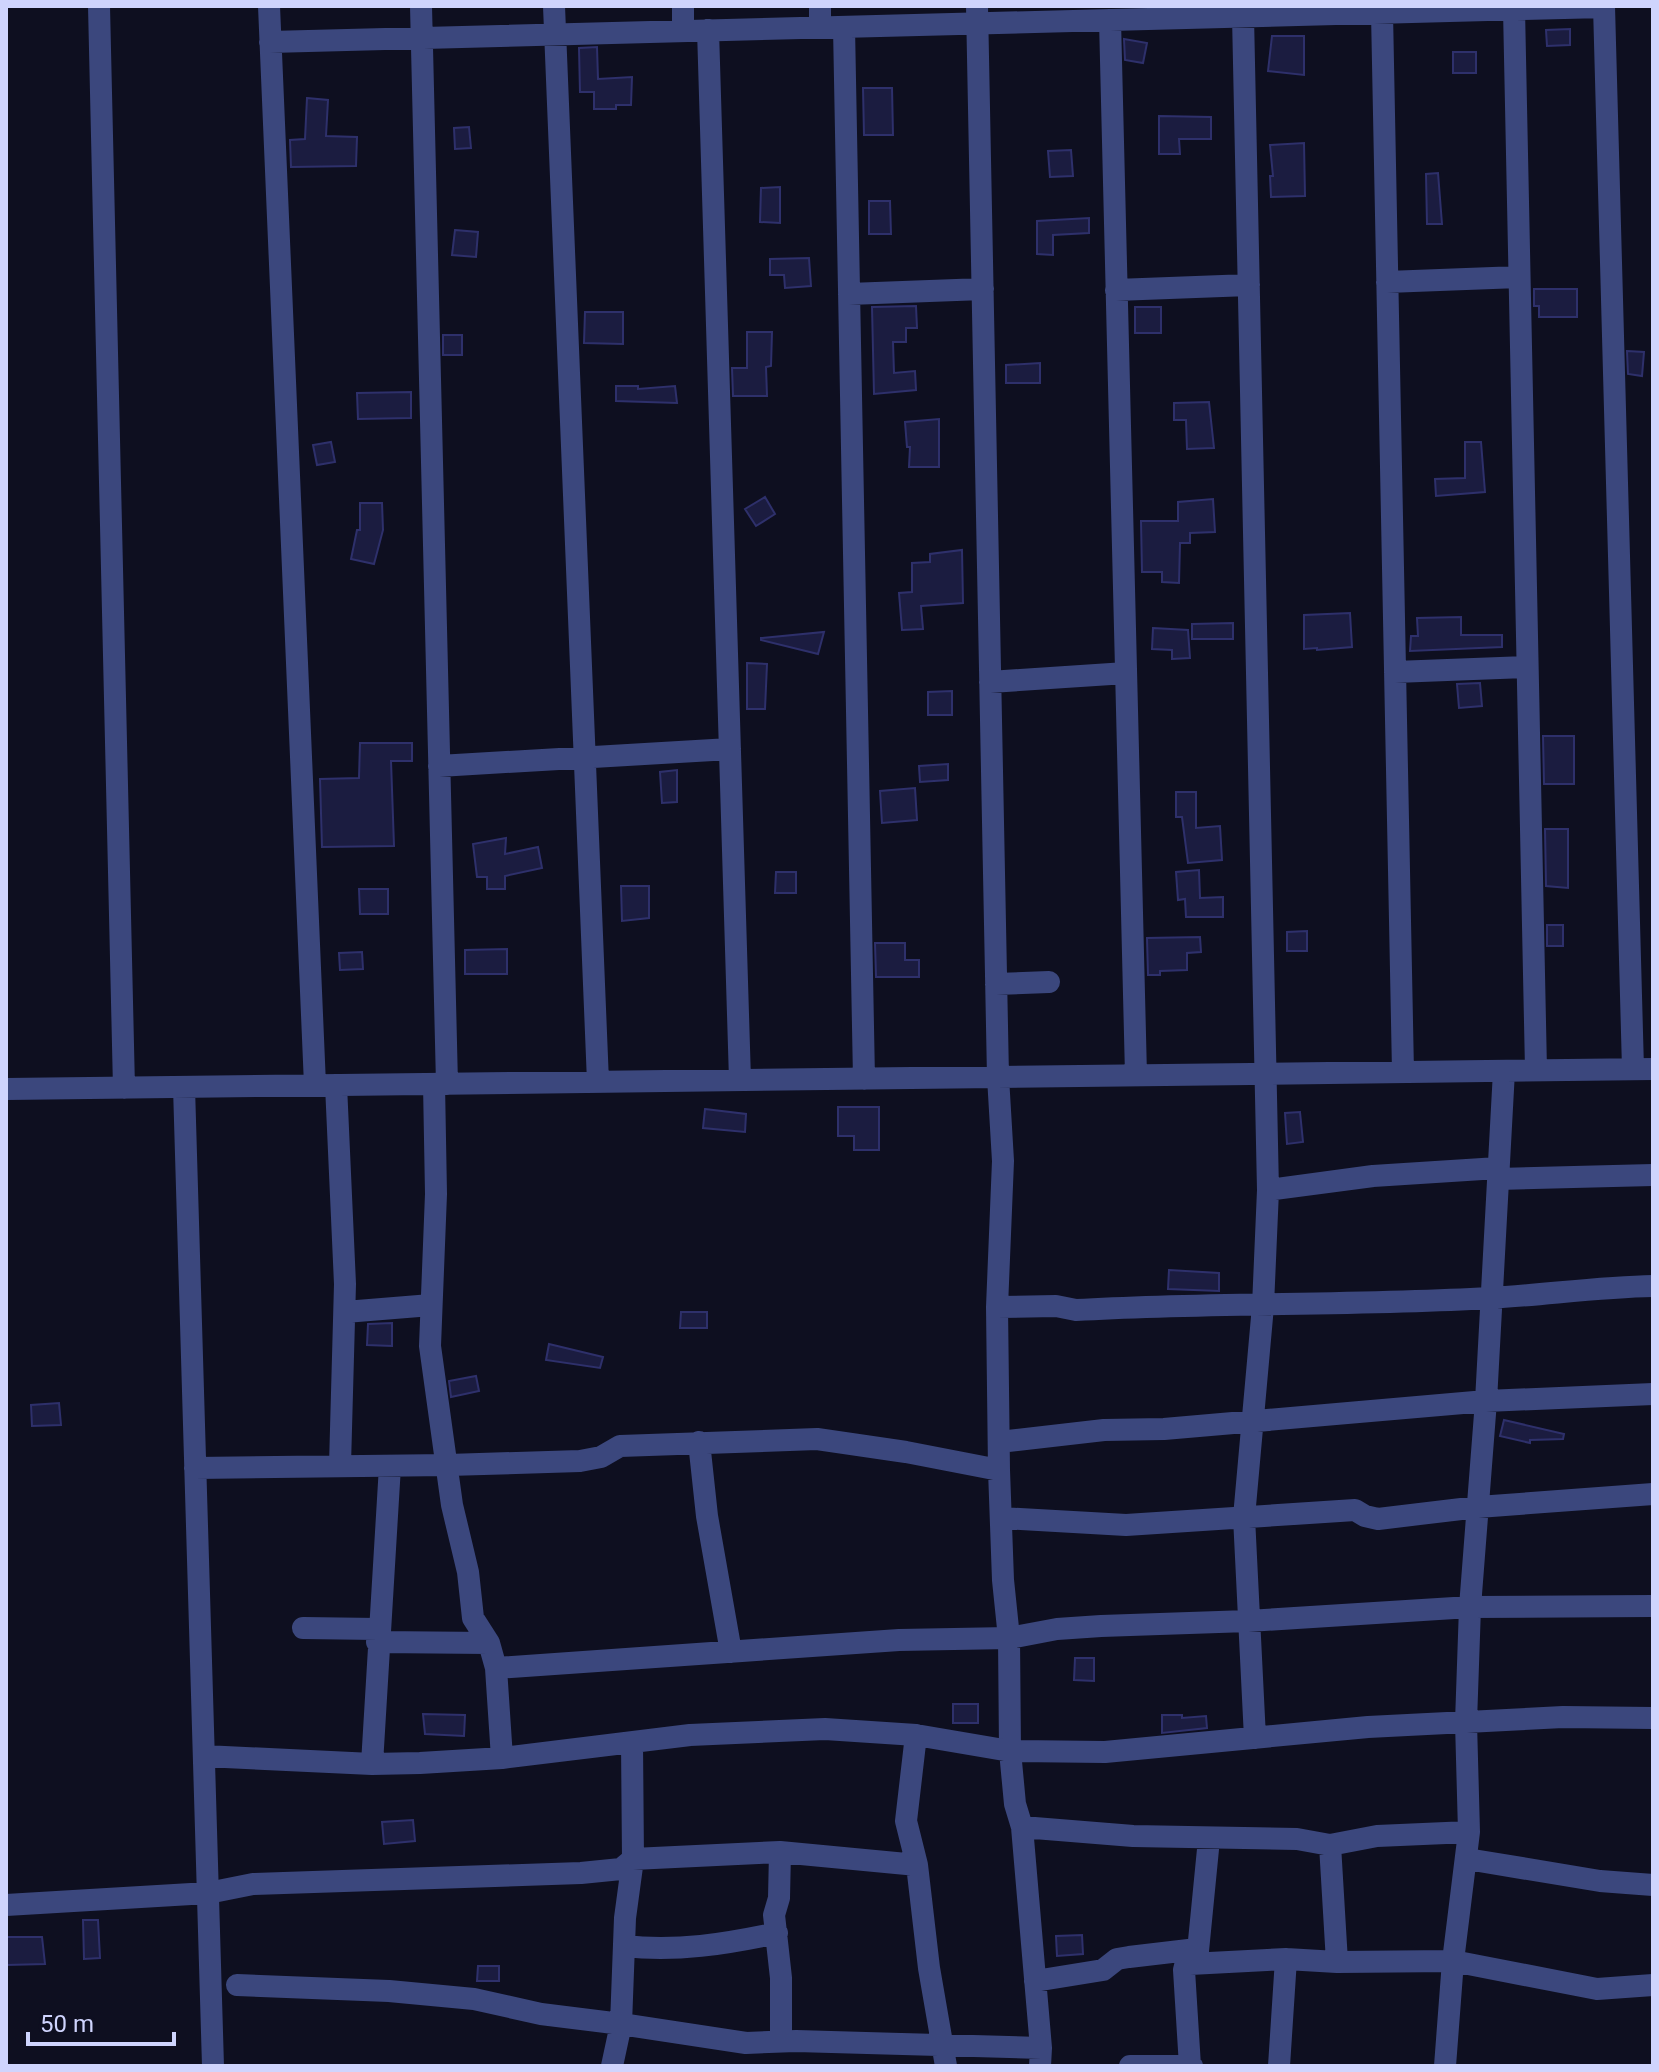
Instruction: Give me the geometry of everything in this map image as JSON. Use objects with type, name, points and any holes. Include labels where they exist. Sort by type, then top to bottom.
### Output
[{"type":"street","points":[[99,6],[124,1088]]},
{"type":"street","points":[[269,6],[326,1085],[345,1312],[340,1465]]},
{"type":"street","points":[[421,6],[439,766],[440,1084],[430,1346],[452,1505],[468,1572],[473,1618],[489,1643],[496,1668],[502,1758]]},
{"type":"street","points":[[554,6],[598,1082]]},
{"type":"street","points":[[683,6],[683,31]]},
{"type":"street","points":[[6,1089],[1643,1069],[1604,6],[1110,20],[978,15],[844,27],[820,17],[708,30],[270,42]]},
{"type":"street","points":[[1514,9],[1536,1070]]},
{"type":"street","points":[[1382,13],[1403,1072]]},
{"type":"street","points":[[237,1985],[389,1991],[474,1999],[541,2014],[746,2043],[781,2041],[944,2056],[1041,2057],[1022,1827],[1015,1804],[1010,1751],[1009,1638],[1003,1580],[999,1470],[997,1307],[1003,1161],[998,1077],[978,15]]},
{"type":"street","points":[[1243,16],[1268,1190],[1263,1306],[1244,1517],[1255,1738]]},
{"type":"street","points":[[1110,20],[1136,1075]]},
{"type":"street","points":[[844,27],[864,1079]]},
{"type":"street","points":[[708,30],[740,1080]]},
{"type":"street","points":[[1387,282],[1519,277]]},
{"type":"street","points":[[1116,290],[1249,285]]},
{"type":"street","points":[[849,294],[983,289]]},
{"type":"street","points":[[1395,672],[1527,667]]},
{"type":"street","points":[[990,682],[1126,673]]},
{"type":"street","points":[[439,766],[730,749]]},
{"type":"street","points":[[996,984],[1049,982]]},
{"type":"street","points":[[1445,2066],[1453,1961],[1469,1832],[1466,1722],[1470,1607],[1486,1401],[1504,1071]]},
{"type":"street","points":[[184,1087],[213,2066]]},
{"type":"street","points":[[1268,1190],[1373,1176],[1653,1175]]},
{"type":"street","points":[[997,1307],[1056,1306],[1076,1310],[1263,1306],[1492,1298],[1605,1286],[1653,1286]]},
{"type":"street","points":[[345,1312],[431,1305]]},
{"type":"street","points":[[999,1442],[1104,1430],[1164,1429],[1486,1401],[1653,1394]]},
{"type":"street","points":[[195,1468],[580,1461],[601,1457],[620,1446],[817,1439],[999,1470]]},
{"type":"street","points":[[699,1442],[707,1516],[731,1652]]},
{"type":"street","points":[[372,1764],[390,1466]]},
{"type":"street","points":[[1001,1518],[1126,1525],[1355,1510],[1378,1519],[1478,1507],[1653,1494]]},
{"type":"street","points":[[496,1668],[899,1640],[1009,1638],[1057,1629],[1470,1607],[1653,1606]]},
{"type":"street","points":[[303,1628],[489,1643]]},
{"type":"street","points":[[204,1756],[372,1764],[502,1758],[690,1735],[825,1729],[916,1735],[1010,1751],[1105,1752],[1368,1727],[1563,1717],[1653,1718]]},
{"type":"street","points":[[916,1735],[906,1811],[908,1834],[917,1865],[929,1968],[944,2056]]},
{"type":"street","points":[[612,2066],[621,2024],[624,1946],[633,1859],[632,1743]]},
{"type":"street","points":[[1022,1827],[1117,1835],[1297,1839],[1330,1845],[1377,1836],[1469,1832]]},
{"type":"street","points":[[1130,2066],[1191,2066],[1184,1970],[1197,1956],[1209,1839]]},
{"type":"street","points":[[1330,1845],[1337,1962]]},
{"type":"street","points":[[6,1905],[208,1893],[253,1884],[409,1881],[613,1871],[633,1859],[780,1852],[917,1865]]},
{"type":"street","points":[[780,1852],[779,1898],[774,1915],[781,1978],[781,2041]]},
{"type":"street","points":[[1467,1859],[1600,1881],[1653,1885]]},
{"type":"street","points":[[624,1946],[700,1948],[777,1933]]},
{"type":"street","points":[[1035,1981],[1103,1970],[1117,1959],[1129,1957],[1197,1956],[1337,1962],[1453,1961],[1597,1989],[1653,1985]]},
{"type":"street","points":[[1279,2066],[1286,1959]]},
{"type":"building","points":[[1570,29],[1570,45],[1547,46],[1546,30]]},
{"type":"building","points":[[1272,36],[1304,36],[1304,75],[1268,71]]},
{"type":"building","points":[[1124,39],[1147,43],[1143,63],[1125,60]]},
{"type":"building","points":[[597,47],[598,79],[632,77],[631,105],[594,109],[594,92],[580,92],[579,48]]},
{"type":"building","points":[[1453,52],[1476,52],[1476,73],[1453,73]]},
{"type":"building","points":[[863,88],[892,88],[893,135],[864,135]]},
{"type":"building","points":[[307,98],[328,100],[326,136],[357,137],[356,166],[291,167],[290,140],[305,139]]},
{"type":"building","points":[[1159,116],[1211,117],[1211,139],[1179,139],[1180,154],[1159,154]]},
{"type":"building","points":[[469,127],[471,148],[455,149],[454,128]]},
{"type":"building","points":[[1304,143],[1305,196],[1271,197],[1270,176],[1273,176],[1270,145]]},
{"type":"building","points":[[1071,150],[1073,176],[1050,177],[1048,151]]},
{"type":"building","points":[[1438,173],[1442,224],[1427,224],[1426,174]]},
{"type":"building","points":[[780,187],[780,223],[760,222],[761,188]]},
{"type":"building","points":[[869,201],[890,201],[891,234],[869,234]]},
{"type":"building","points":[[1089,218],[1089,233],[1053,235],[1053,255],[1037,254],[1037,221]]},
{"type":"building","points":[[455,230],[478,232],[476,257],[452,255]]},
{"type":"building","points":[[809,258],[811,286],[785,288],[784,275],[770,275],[770,259]]},
{"type":"building","points":[[1534,289],[1577,289],[1577,317],[1539,317],[1539,306],[1534,306]]},
{"type":"building","points":[[916,306],[917,328],[906,328],[906,342],[893,342],[894,373],[915,371],[916,390],[874,394],[872,307]]},
{"type":"building","points":[[1135,307],[1161,307],[1161,333],[1135,333]]},
{"type":"building","points":[[585,312],[623,312],[623,344],[584,343]]},
{"type":"building","points":[[747,332],[772,332],[771,366],[766,367],[767,396],[733,396],[732,368],[747,368]]},
{"type":"building","points":[[443,335],[462,335],[462,355],[443,355]]},
{"type":"building","points":[[1627,351],[1644,352],[1642,376],[1628,374]]},
{"type":"building","points":[[1040,363],[1040,383],[1006,383],[1006,365]]},
{"type":"building","points":[[616,386],[638,386],[638,389],[675,386],[677,403],[616,401]]},
{"type":"building","points":[[411,392],[411,418],[358,419],[357,393]]},
{"type":"building","points":[[1209,402],[1214,448],[1187,449],[1186,420],[1174,420],[1174,403]]},
{"type":"building","points":[[939,419],[939,467],[909,467],[910,447],[907,447],[905,422]]},
{"type":"building","points":[[331,442],[335,462],[317,465],[313,445]]},
{"type":"building","points":[[1465,442],[1481,442],[1485,492],[1436,496],[1435,479],[1465,478]]},
{"type":"building","points":[[765,497],[775,514],[756,526],[745,509]]},
{"type":"building","points":[[1213,499],[1215,532],[1190,533],[1190,543],[1180,543],[1179,583],[1162,582],[1162,572],[1142,572],[1141,521],[1178,521],[1178,502]]},
{"type":"building","points":[[360,503],[382,503],[383,530],[374,564],[351,559],[357,530],[360,530]]},
{"type":"building","points":[[962,550],[963,603],[921,606],[923,629],[902,630],[899,593],[912,592],[912,563],[930,562],[930,554]]},
{"type":"building","points":[[1350,613],[1352,647],[1304,649],[1304,615]]},
{"type":"building","points":[[1461,617],[1461,635],[1502,635],[1502,647],[1410,651],[1411,636],[1418,636],[1417,618]]},
{"type":"building","points":[[1233,623],[1233,639],[1192,639],[1192,624]]},
{"type":"building","points":[[1153,628],[1188,630],[1190,658],[1172,659],[1172,650],[1152,649]]},
{"type":"building","points":[[824,632],[818,654],[761,640],[761,638]]},
{"type":"building","points":[[747,663],[767,664],[765,709],[747,709]]},
{"type":"building","points":[[1480,683],[1482,706],[1459,708],[1457,684]]},
{"type":"building","points":[[952,691],[952,715],[928,715],[928,692]]},
{"type":"building","points":[[1543,736],[1574,736],[1574,784],[1544,784]]},
{"type":"building","points":[[360,743],[412,743],[412,761],[391,761],[394,846],[322,847],[320,779],[359,778]]},
{"type":"building","points":[[948,764],[948,780],[920,782],[919,766]]},
{"type":"building","points":[[677,770],[677,802],[662,803],[660,772]]},
{"type":"building","points":[[915,788],[917,820],[882,823],[880,791]]},
{"type":"building","points":[[1176,792],[1196,792],[1196,828],[1220,826],[1222,860],[1188,863],[1182,817],[1176,817]]},
{"type":"building","points":[[1545,829],[1568,829],[1568,888],[1546,886]]},
{"type":"building","points":[[506,838],[505,854],[538,847],[542,868],[505,876],[505,889],[487,889],[487,877],[477,877],[473,844]]},
{"type":"building","points":[[1199,870],[1200,898],[1223,897],[1223,917],[1186,917],[1185,899],[1178,900],[1176,872]]},
{"type":"building","points":[[776,872],[796,872],[796,893],[775,893]]},
{"type":"building","points":[[621,886],[649,886],[649,918],[622,921]]},
{"type":"building","points":[[359,889],[388,889],[388,914],[360,914]]},
{"type":"building","points":[[1547,925],[1563,925],[1563,946],[1547,946]]},
{"type":"building","points":[[1307,931],[1307,951],[1287,951],[1287,932]]},
{"type":"building","points":[[1200,937],[1201,952],[1187,953],[1187,970],[1160,971],[1160,975],[1148,975],[1147,938]]},
{"type":"building","points":[[875,943],[905,943],[905,960],[919,960],[919,977],[876,977]]},
{"type":"building","points":[[507,949],[507,974],[465,974],[465,950]]},
{"type":"building","points":[[362,952],[363,969],[340,970],[339,953]]},
{"type":"building","points":[[838,1107],[879,1107],[879,1150],[854,1150],[854,1136],[838,1136]]},
{"type":"building","points":[[705,1109],[746,1114],[745,1132],[703,1128]]},
{"type":"building","points":[[1300,1112],[1303,1142],[1287,1144],[1285,1113]]},
{"type":"building","points":[[1169,1270],[1219,1273],[1219,1291],[1168,1289]]},
{"type":"building","points":[[681,1312],[707,1312],[707,1328],[680,1328]]},
{"type":"building","points":[[392,1323],[392,1346],[367,1345],[368,1324]]},
{"type":"building","points":[[549,1344],[603,1357],[600,1368],[546,1360]]},
{"type":"building","points":[[476,1376],[479,1391],[451,1397],[449,1381]]},
{"type":"building","points":[[59,1403],[61,1425],[32,1426],[31,1405]]},
{"type":"building","points":[[1504,1420],[1564,1434],[1563,1439],[1530,1440],[1530,1443],[1500,1436]]},
{"type":"building","points":[[1075,1658],[1094,1658],[1094,1681],[1074,1680]]},
{"type":"building","points":[[953,1704],[978,1704],[978,1723],[953,1723]]},
{"type":"building","points":[[423,1714],[465,1715],[464,1736],[425,1734]]},
{"type":"building","points":[[1162,1715],[1182,1715],[1182,1718],[1206,1716],[1207,1728],[1162,1733]]},
{"type":"building","points":[[413,1820],[415,1841],[384,1844],[382,1822]]},
{"type":"building","points":[[83,1920],[98,1920],[100,1958],[84,1959]]},
{"type":"building","points":[[1082,1935],[1083,1954],[1057,1956],[1056,1936]]},
{"type":"building","points":[[6,1937],[42,1937],[45,1964],[6,1965]]},
{"type":"building","points":[[478,1966],[499,1966],[499,1981],[477,1981]]}]
